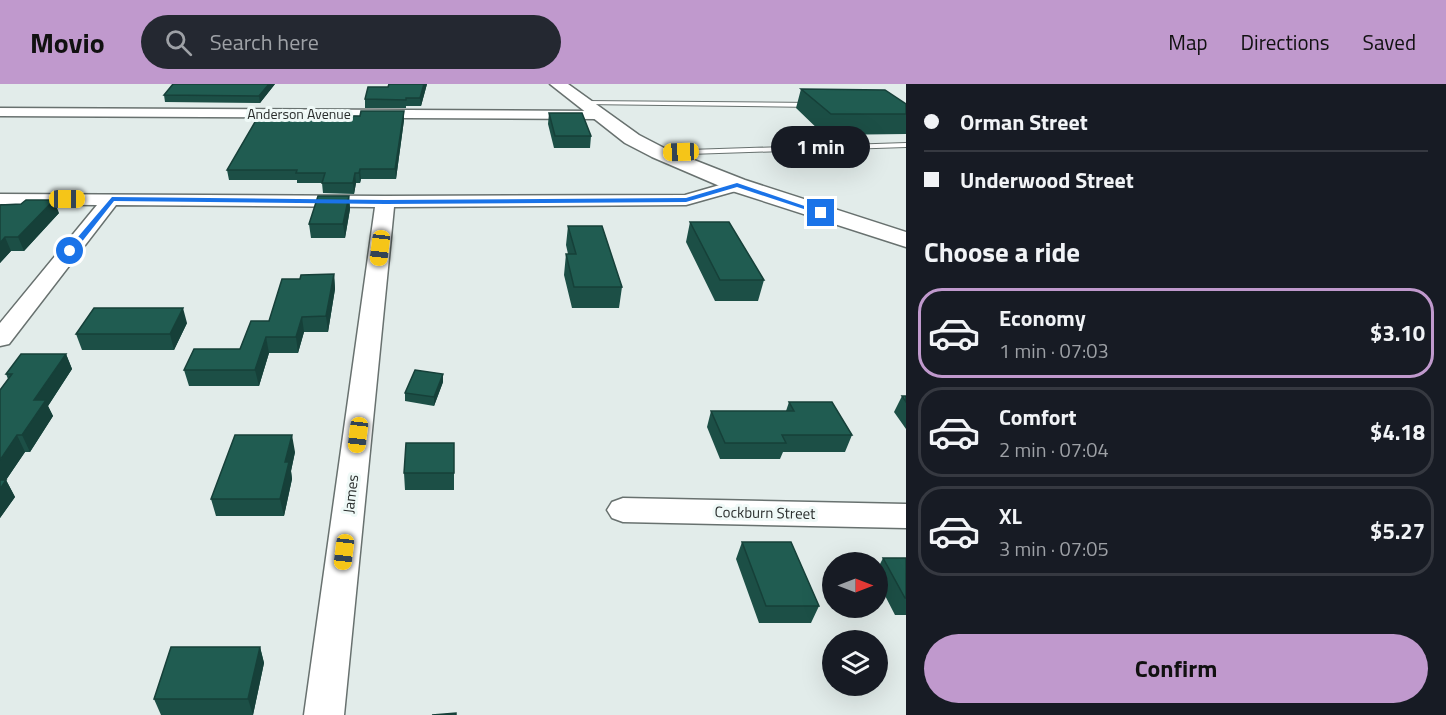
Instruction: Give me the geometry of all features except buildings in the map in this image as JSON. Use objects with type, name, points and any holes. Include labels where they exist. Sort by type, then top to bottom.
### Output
[{"type":"street","points":[[558,84],[632,139],[659,153],[737,185],[906,240]]},
{"type":"street","name":"Anderson Avenue","points":[[0,112],[592,109]]},
{"type":"street","points":[[0,198],[385,202],[686,200],[737,185]]},
{"type":"street","points":[[0,339],[112,199]]},
{"type":"street","name":"James","points":[[324,715],[385,202]]},
{"type":"street","name":"Cockburn Street","points":[[623,510],[906,516]]},
{"type":"lane","points":[[592,109],[823,105]]},
{"type":"lane","points":[[659,153],[906,145]]},
{"type":"route","points":[[70,251],[112,199],[385,202],[686,200],[737,185],[821,213]]}]
